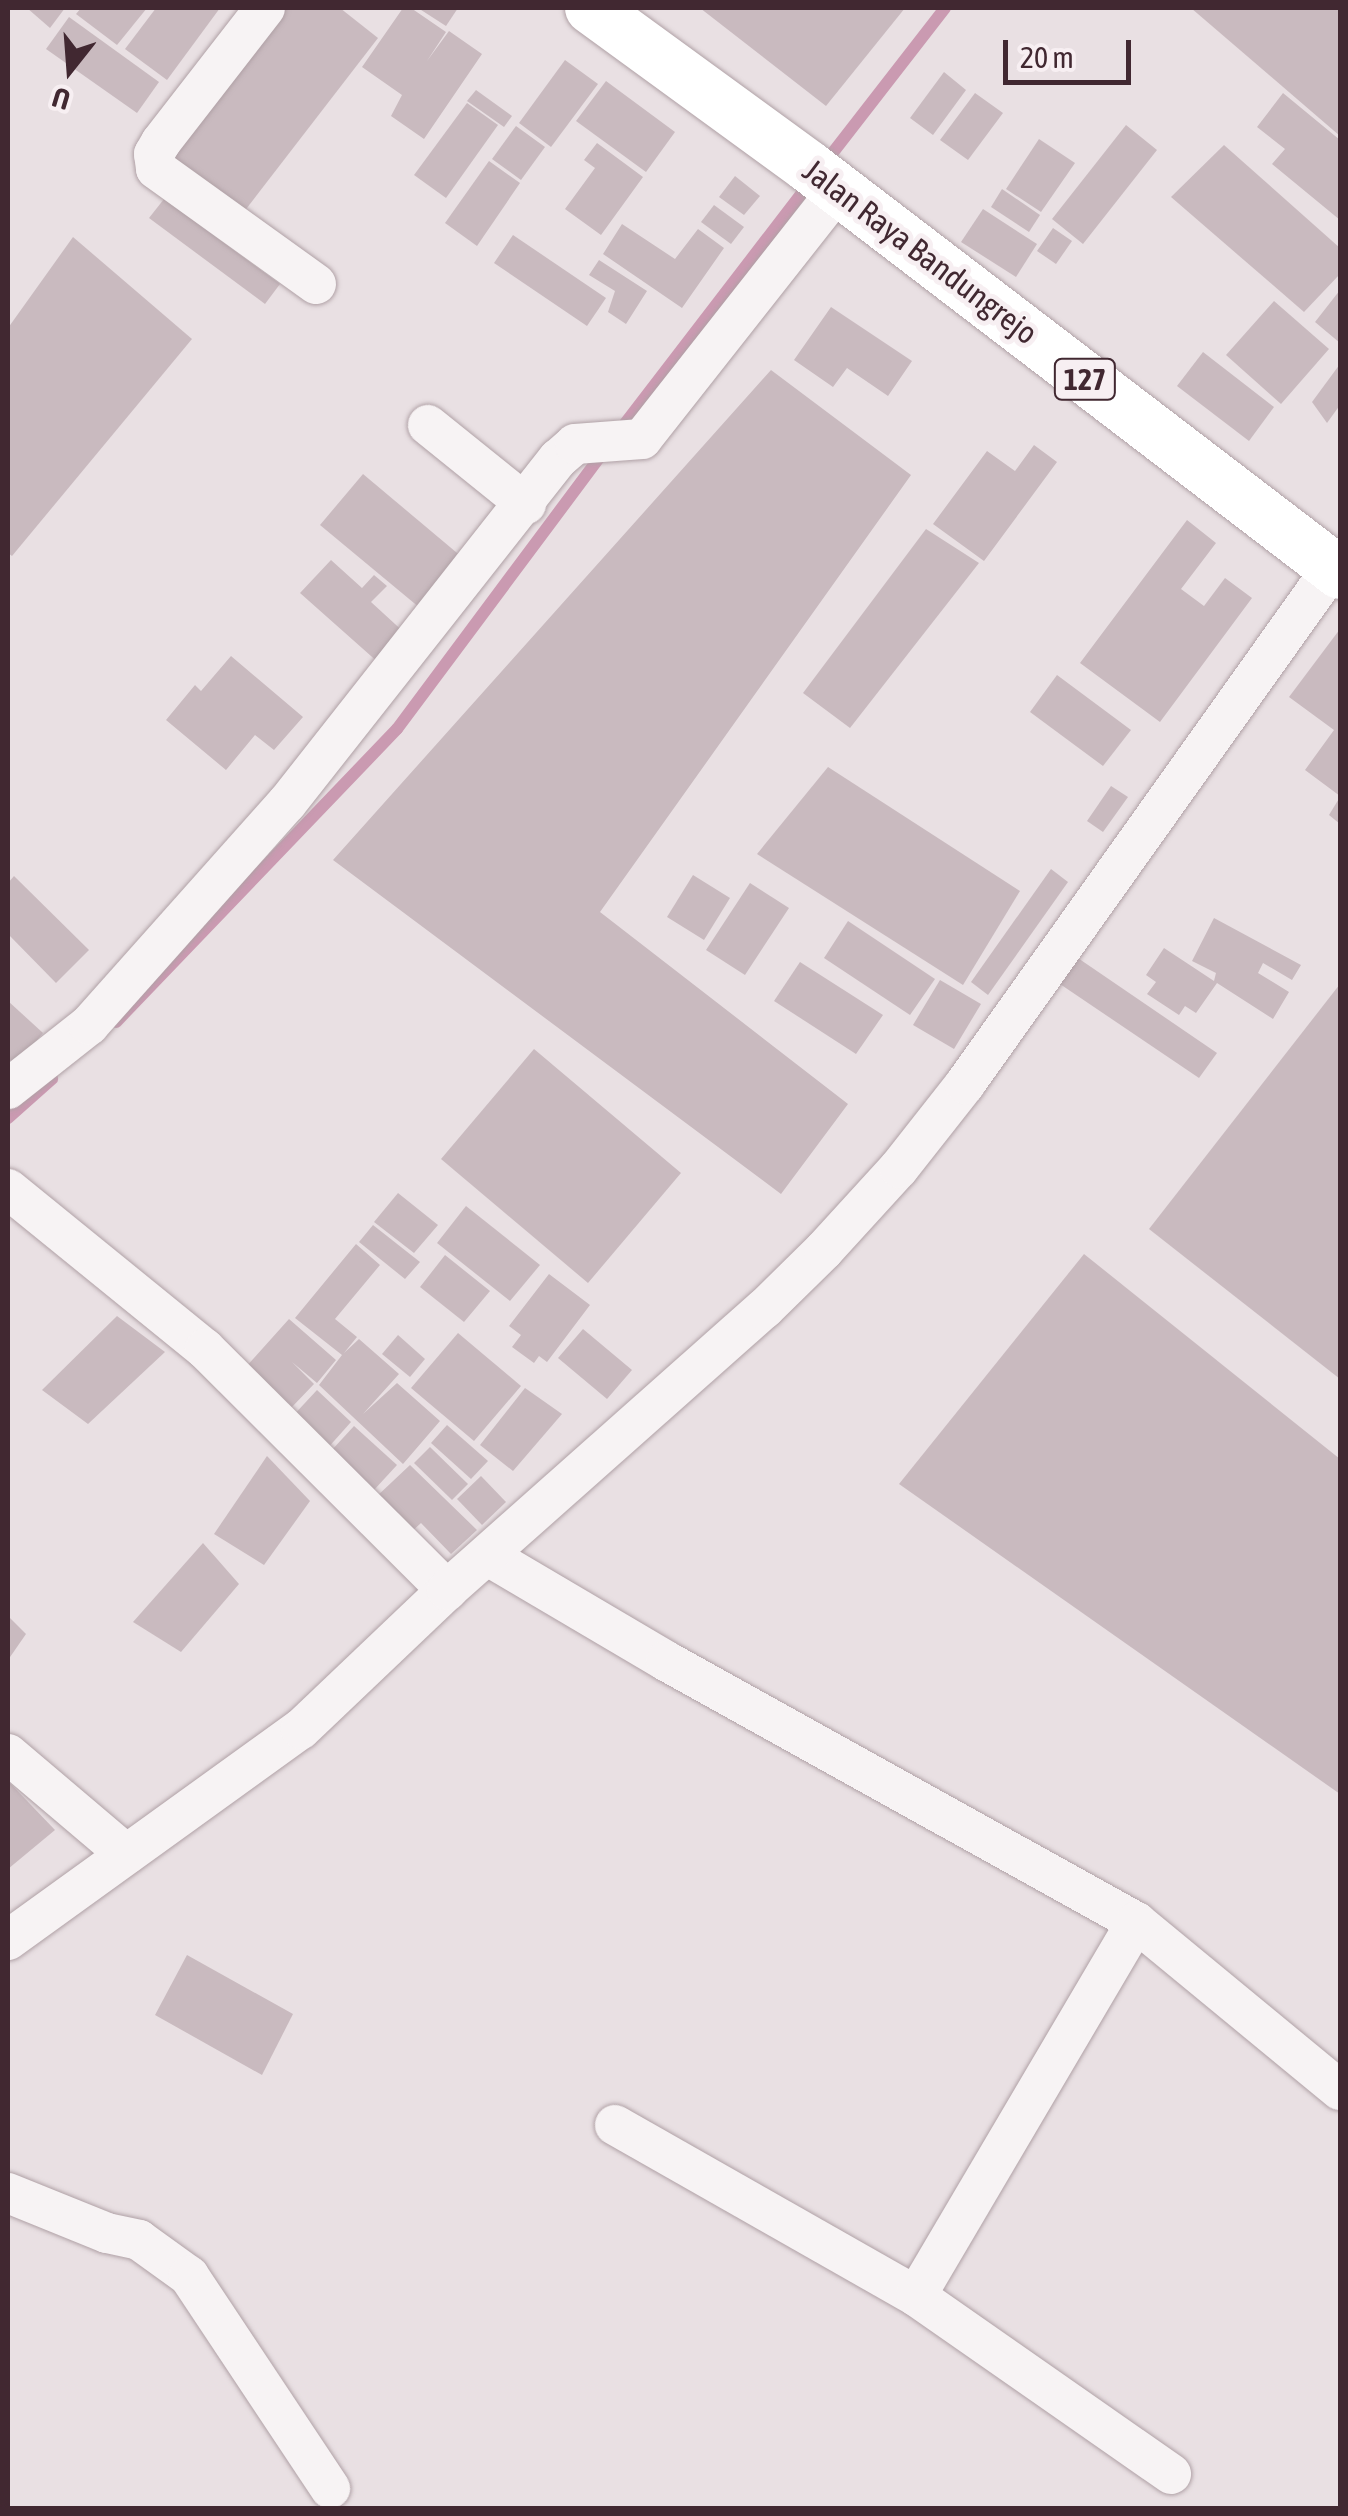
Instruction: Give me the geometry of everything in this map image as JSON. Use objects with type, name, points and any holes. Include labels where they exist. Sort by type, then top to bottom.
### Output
[{"type":"main road","name":"Jalan Raya Bandungrejo","points":[[592,8],[1337,570]]},
{"type":"street","points":[[265,8],[161,142],[154,154],[156,169],[316,284]]},
{"type":"street","points":[[8,1089],[89,1025],[274,818],[558,459],[575,444],[636,442],[826,181]]},
{"type":"street","points":[[428,425],[526,504]]},
{"type":"street","points":[[8,1940],[301,1729],[447,1590],[764,1309],[899,1168],[965,1084],[1337,570]]},
{"type":"street","points":[[8,1189],[205,1349],[447,1590]]},
{"type":"street","points":[[488,1556],[1136,1922],[1340,2090]]},
{"type":"street","points":[[8,1754],[126,1854]]},
{"type":"street","points":[[916,2296],[1136,1922]]},
{"type":"street","points":[[615,2125],[916,2296],[1171,2474]]},
{"type":"street","points":[[8,2194],[107,2233],[139,2240],[189,2276],[330,2488]]},
{"type":"building","points":[[27,8],[65,8],[50,28]]},
{"type":"building","points":[[81,8],[147,8],[117,45],[76,14]]},
{"type":"building","points":[[156,8],[220,8],[167,80],[125,49]]},
{"type":"building","points":[[279,8],[340,8],[378,38],[243,213],[171,156]]},
{"type":"building","points":[[403,8],[411,8],[446,32],[427,61],[449,31],[482,54],[424,139],[391,116],[402,95],[362,67]]},
{"type":"building","points":[[418,8],[458,8],[446,26]]},
{"type":"building","points":[[700,8],[905,8],[826,106]]},
{"type":"building","points":[[1191,8],[1340,8],[1340,136]]},
{"type":"building","points":[[69,17],[159,82],[137,113],[46,49]]},
{"type":"building","points":[[565,60],[598,84],[551,147],[519,123]]},
{"type":"building","points":[[944,72],[966,90],[933,135],[910,118]]},
{"type":"building","points":[[606,81],[675,132],[646,172],[576,121]]},
{"type":"building","points":[[476,90],[512,116],[504,127],[467,101]]},
{"type":"building","points":[[975,93],[1003,113],[968,160],[940,140]]},
{"type":"building","points":[[1283,93],[1340,140],[1340,220],[1272,164],[1285,149],[1257,127]]},
{"type":"building","points":[[467,103],[498,125],[446,198],[414,175]]},
{"type":"building","points":[[1126,125],[1157,150],[1083,244],[1052,219]]},
{"type":"building","points":[[516,126],[545,147],[521,180],[492,159]]},
{"type":"building","points":[[1039,139],[1075,163],[1041,212],[1006,189]]},
{"type":"building","points":[[597,143],[643,177],[601,235],[565,209],[595,168],[584,160]]},
{"type":"building","points":[[1224,145],[1340,248],[1340,274],[1304,312],[1171,197]]},
{"type":"building","points":[[489,161],[520,183],[477,246],[445,223]]},
{"type":"building","points":[[735,176],[760,196],[744,215],[719,197]]},
{"type":"building","points":[[1002,189],[1040,215],[1029,232],[991,207]]},
{"type":"building","points":[[164,199],[280,284],[265,304],[149,218]]},
{"type":"building","points":[[714,205],[744,227],[731,244],[701,222]]},
{"type":"building","points":[[983,209],[1037,244],[1016,277],[961,242]]},
{"type":"building","points":[[622,224],[675,259],[698,229],[724,248],[682,308],[603,254]]},
{"type":"building","points":[[1053,228],[1072,241],[1056,264],[1037,251]]},
{"type":"building","points":[[513,235],[606,298],[587,326],[494,263]]},
{"type":"building","points":[[73,237],[192,339],[12,556],[8,553],[8,328]]},
{"type":"building","points":[[599,260],[647,291],[626,324],[608,312],[615,291],[589,275]]},
{"type":"building","points":[[1340,290],[1340,343],[1315,322]]},
{"type":"building","points":[[1274,301],[1329,349],[1281,404],[1226,355]]},
{"type":"building","points":[[831,307],[912,361],[888,396],[847,368],[833,387],[794,360]]},
{"type":"building","points":[[1203,352],[1274,407],[1249,441],[1177,386]]},
{"type":"building","points":[[1340,364],[1340,405],[1327,423],[1312,402]]},
{"type":"building","points":[[771,370],[911,475],[600,912],[848,1104],[781,1194],[333,860]]},
{"type":"building","points":[[1034,445],[1057,462],[984,561],[933,524],[987,451],[1015,471]]},
{"type":"building","points":[[363,474],[469,563],[426,613],[320,525]]},
{"type":"building","points":[[1187,520],[1216,543],[1181,589],[1204,606],[1225,578],[1252,598],[1160,722],[1080,663]]},
{"type":"building","points":[[926,529],[979,563],[850,728],[803,693]]},
{"type":"building","points":[[331,560],[362,588],[374,575],[387,586],[371,602],[407,635],[380,664],[300,593]]},
{"type":"building","points":[[1340,629],[1340,796],[1305,770],[1334,730],[1289,697]]},
{"type":"building","points":[[231,656],[303,717],[274,750],[255,735],[226,770],[166,720],[195,685],[201,691]]},
{"type":"building","points":[[1057,675],[1131,730],[1103,766],[1030,712]]},
{"type":"building","points":[[828,767],[1020,891],[963,985],[757,854]]},
{"type":"building","points":[[1111,786],[1128,797],[1103,832],[1087,821]]},
{"type":"building","points":[[1340,797],[1340,824],[1329,815]]},
{"type":"building","points":[[1051,869],[1068,882],[988,995],[971,982]]},
{"type":"building","points":[[693,875],[730,898],[704,940],[667,917]]},
{"type":"building","points":[[14,876],[89,950],[56,983],[8,934],[8,883]]},
{"type":"building","points":[[750,883],[789,908],[745,975],[706,950]]},
{"type":"building","points":[[1214,918],[1301,965],[1292,980],[1263,963],[1258,973],[1289,992],[1273,1019],[1217,983],[1196,1013],[1185,1006],[1179,1015],[1147,994],[1156,982],[1146,975],[1164,948],[1214,981],[1216,973],[1192,961]]},
{"type":"building","points":[[848,921],[935,979],[910,1015],[824,958]]},
{"type":"building","points":[[1072,954],[1217,1053],[1199,1078],[1054,980]]},
{"type":"building","points":[[800,962],[883,1015],[856,1054],[774,1001]]},
{"type":"building","points":[[940,980],[981,1004],[954,1049],[913,1025]]},
{"type":"building","points":[[1340,984],[1340,1379],[1149,1229]]},
{"type":"building","points":[[8,1001],[43,1033],[16,1065],[8,1058]]},
{"type":"building","points":[[534,1049],[681,1173],[588,1283],[441,1159]]},
{"type":"building","points":[[398,1193],[438,1225],[414,1253],[374,1222]]},
{"type":"building","points":[[466,1206],[540,1265],[510,1301],[437,1243]]},
{"type":"building","points":[[373,1225],[420,1262],[405,1279],[359,1242]]},
{"type":"building","points":[[356,1244],[380,1265],[335,1319],[357,1337],[344,1353],[359,1339],[399,1374],[363,1414],[397,1383],[440,1421],[403,1464],[319,1385],[342,1355],[295,1318]]},
{"type":"building","points":[[1084,1254],[1340,1459],[1340,1794],[899,1484]]},
{"type":"building","points":[[445,1255],[490,1291],[464,1322],[420,1287]]},
{"type":"building","points":[[549,1274],[590,1305],[547,1362],[539,1356],[534,1363],[512,1347],[521,1335],[509,1326]]},
{"type":"building","points":[[117,1316],[165,1352],[88,1424],[42,1390]]},
{"type":"building","points":[[289,1319],[336,1360],[317,1383],[292,1362],[314,1384],[291,1408],[245,1368]]},
{"type":"building","points":[[583,1329],[632,1370],[607,1399],[558,1358]]},
{"type":"building","points":[[458,1333],[521,1386],[474,1441],[411,1388]]},
{"type":"building","points":[[398,1335],[425,1359],[410,1377],[382,1354]]},
{"type":"building","points":[[525,1388],[562,1414],[513,1471],[480,1445]]},
{"type":"building","points":[[317,1390],[351,1422],[326,1450],[291,1418]]},
{"type":"building","points":[[447,1425],[488,1461],[471,1479],[431,1443]]},
{"type":"building","points":[[354,1426],[397,1465],[374,1490],[331,1451]]},
{"type":"building","points":[[430,1447],[468,1484],[452,1500],[414,1463]]},
{"type":"building","points":[[267,1456],[310,1501],[264,1565],[214,1534]]},
{"type":"building","points":[[410,1465],[477,1530],[451,1554],[421,1523],[409,1534],[375,1498]]},
{"type":"building","points":[[481,1476],[506,1502],[482,1525],[457,1499]]},
{"type":"building","points":[[203,1543],[239,1584],[181,1652],[133,1622]]},
{"type":"building","points":[[8,1616],[26,1634],[8,1660]]},
{"type":"building","points":[[8,1781],[55,1830],[8,1869]]},
{"type":"building","points":[[187,1955],[293,2014],[262,2075],[155,2015]]},
{"type":"waterway","points":[[824,164],[945,8]]},
{"type":"waterway","points":[[617,434],[809,184]]},
{"type":"waterway","points":[[116,1022],[397,729],[605,450]]},
{"type":"waterway","points":[[8,1118],[52,1079]]}]
